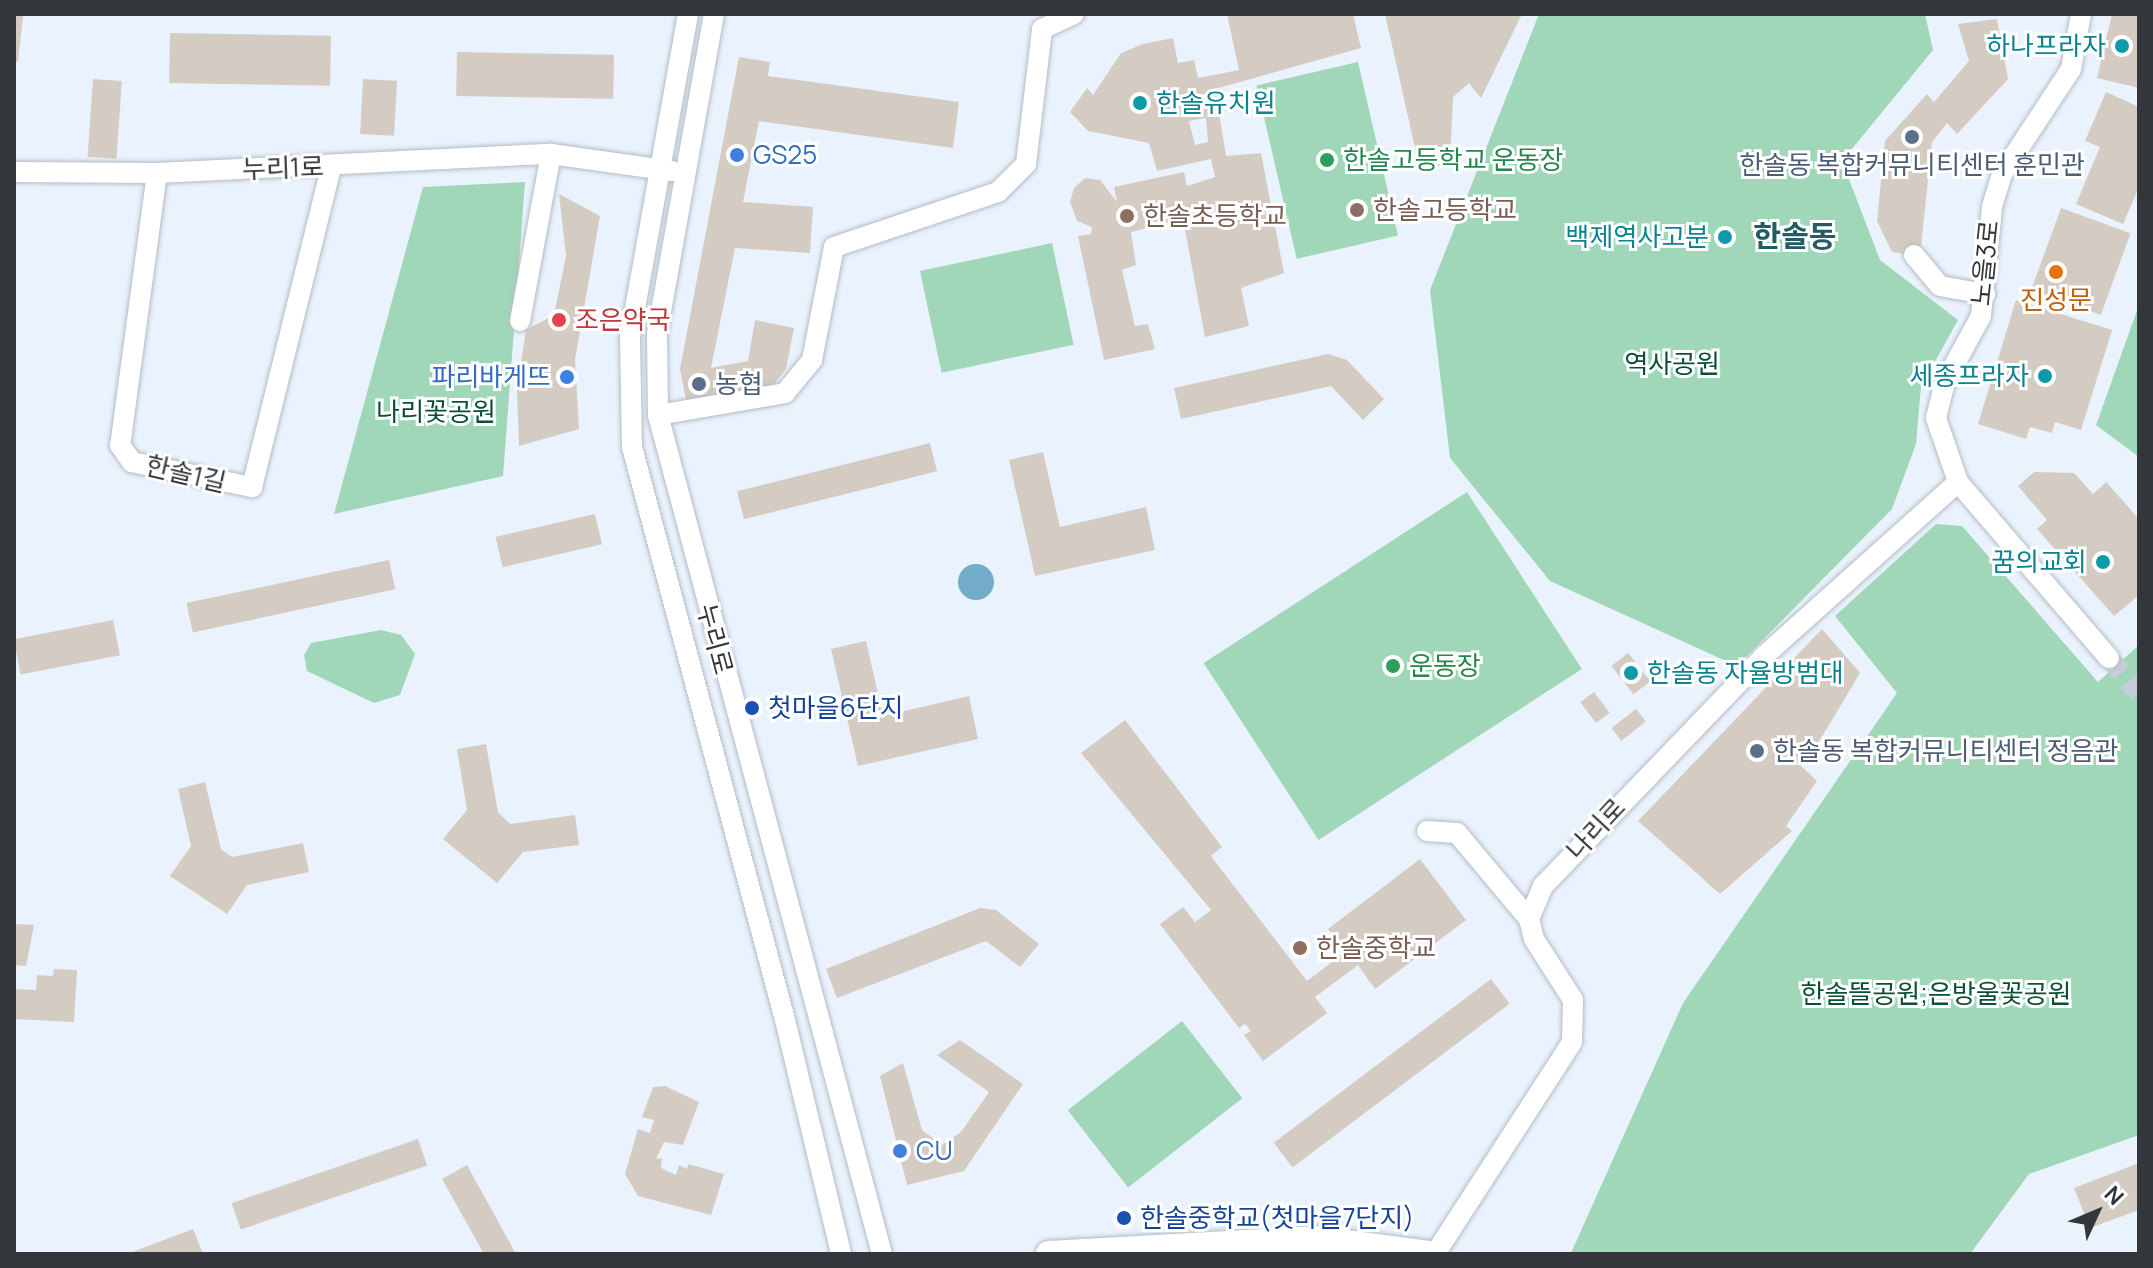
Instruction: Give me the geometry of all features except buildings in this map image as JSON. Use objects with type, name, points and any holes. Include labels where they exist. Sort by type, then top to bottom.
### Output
[{"type":"main road","points":[[1049,1254],[1315,1239],[1432,1254]]},
{"type":"street","name":"누리로","points":[[688,14],[630,336],[632,447],[785,1020],[841,1254]]},
{"type":"street","name":"누리로","points":[[714,14],[681,173],[657,334],[658,415],[882,1254]]},
{"type":"street","points":[[658,415],[785,393],[812,360],[834,247],[998,192],[1026,164],[1042,29],[1074,14]]},
{"type":"street","name":"노을3로","points":[[2081,14],[2071,69],[2002,174],[1992,207],[1985,294],[1936,418],[1958,482],[2109,658]]},
{"type":"street","name":"누리1로","points":[[14,172],[157,173],[551,154],[681,173]]},
{"type":"street","points":[[520,321],[551,154]]},
{"type":"street","name":"한솔1길","points":[[157,173],[120,445],[132,462],[252,487],[331,167]]},
{"type":"street","points":[[1914,255],[1940,286],[1985,294]]},
{"type":"street","name":"나리로","points":[[1529,919],[1543,886],[1657,762],[1763,657],[1958,482]]},
{"type":"street","points":[[1427,831],[1457,833],[1529,919],[1534,939],[1573,1000],[1572,1042],[1432,1254]]},
{"type":"green space","name":"역사공원","points":[[1539,14],[1925,14],[1933,50],[1842,161],[1880,260],[1958,320],[1921,387],[1916,444],[1892,509],[1737,666],[1550,581],[1450,458],[1430,290]]},
{"type":"green space","name":"한솔고등학교 운동장","points":[[1358,62],[1398,235],[1297,259],[1257,85]]},
{"type":"green space","name":"나리꽃공원","points":[[525,182],[503,476],[334,514],[423,187]]},
{"type":"green space","points":[[1052,243],[1074,345],[942,373],[920,271]]},
{"type":"green space","points":[[2139,305],[2139,457],[2096,425]]},
{"type":"green space","name":"운동장","points":[[1467,492],[1582,669],[1319,840],[1204,663]]},
{"type":"green space","name":"한솔뜰공원;은방울꽃공원","points":[[1936,524],[1962,526],[2098,682],[2139,645],[2139,1135],[2029,1174],[1970,1254],[1571,1253],[1683,1003],[1897,693],[1835,616]]},
{"type":"green space","points":[[381,630],[401,635],[415,654],[400,695],[374,703],[307,671],[304,655],[311,643]]},
{"type":"green space","points":[[1182,1021],[1242,1098],[1128,1187],[1068,1110]]},
{"type":"water","points":[[976,564],[988,570],[994,582],[988,594],[976,600],[964,594],[958,582],[964,570]]},
{"type":"tunnel","points":[[2109,658],[2139,693]]},
{"type":"place","name":"하나프라자","points":[[2122,46]]},
{"type":"place","name":"한솔유치원","points":[[1140,103]]},
{"type":"place","name":"한솔동 복합커뮤니티센터 훈민관","points":[[1912,137]]},
{"type":"place","name":"GS25","points":[[737,155]]},
{"type":"place","name":"한솔고등학교 운동장","points":[[1327,160]]},
{"type":"place","name":"한솔고등학교","points":[[1357,210]]},
{"type":"place","name":"한솔초등학교","points":[[1127,216]]},
{"type":"place","name":"백제역사고분","points":[[1725,237]]},
{"type":"place","name":"진성문","points":[[2056,272]]},
{"type":"place","name":"조은약국","points":[[559,320]]},
{"type":"place","name":"세종프라자","points":[[2045,376]]},
{"type":"place","name":"파리바게뜨","points":[[567,377]]},
{"type":"place","name":"농협","points":[[699,384]]},
{"type":"place","name":"꿈의교회","points":[[2103,562]]},
{"type":"place","name":"운동장","points":[[1393,666]]},
{"type":"place","name":"한솔동 자율방범대","points":[[1631,673]]},
{"type":"place","name":"첫마을6단지","points":[[752,708]]},
{"type":"place","name":"한솔동 복합커뮤니티센터 정음관","points":[[1757,751]]},
{"type":"place","name":"한솔중학교","points":[[1300,948]]},
{"type":"place","name":"CU","points":[[900,1151]]},
{"type":"place","name":"한솔중학교(첫마을7단지)","points":[[1124,1218]]},
{"type":"district","name":"한솔동","points":[[1795,236]]}]
